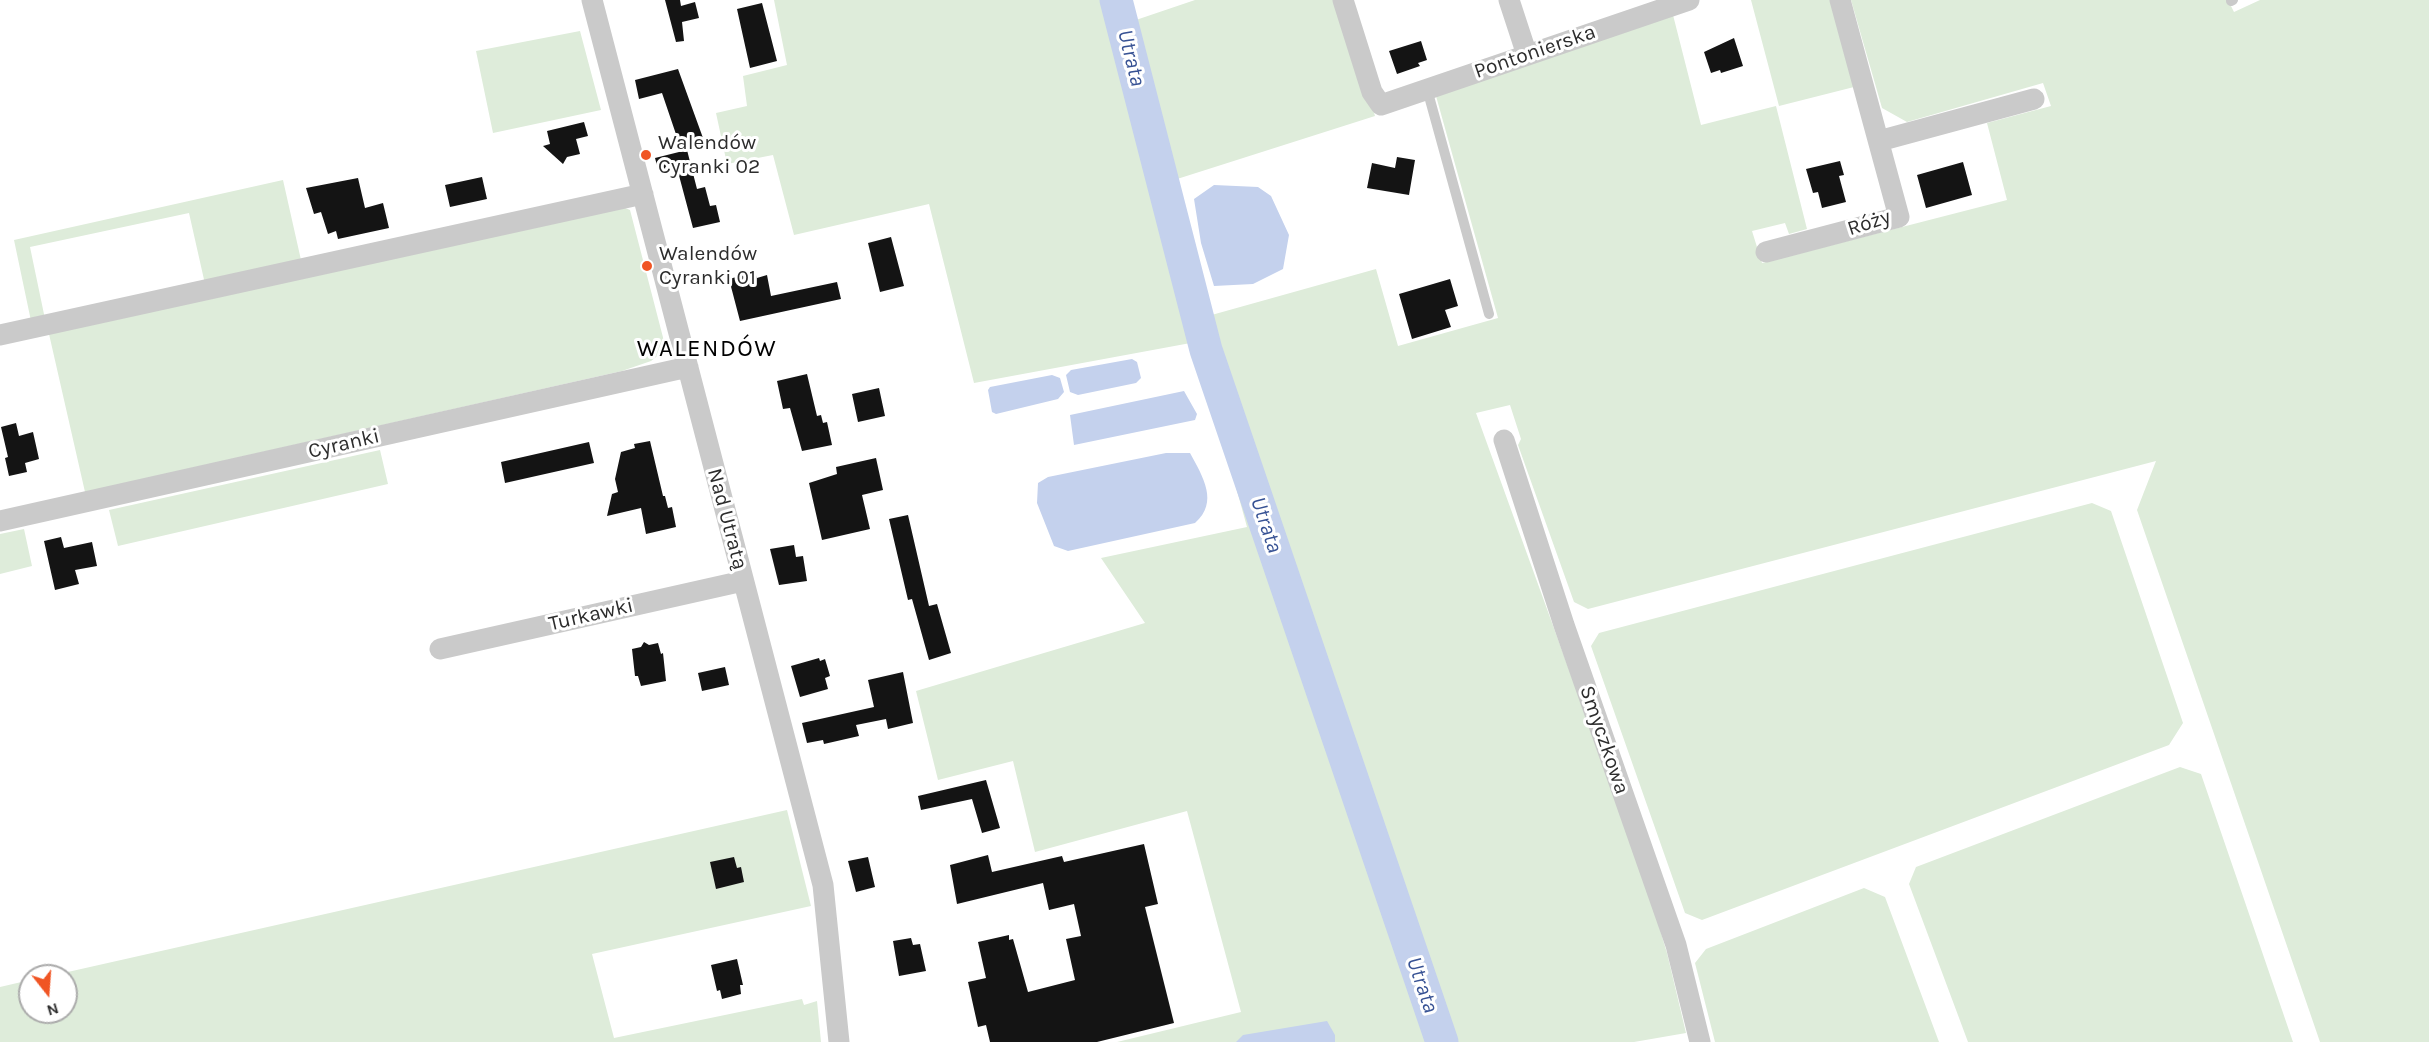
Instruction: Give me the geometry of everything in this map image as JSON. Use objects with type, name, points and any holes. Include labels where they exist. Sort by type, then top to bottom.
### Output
[{"type":"street","name":"Nad Utratą","points":[[592,0],[823,885],[839,1042]]},
{"type":"street","name":"Pontonierska","points":[[1343,0],[1372,92],[1381,105],[1689,0]]},
{"type":"street","points":[[1509,0],[1527,55]]},
{"type":"street","name":"Róży","points":[[1766,252],[1899,217],[1840,0]]},
{"type":"street","points":[[1879,141],[2034,99]]},
{"type":"street","points":[[0,335],[644,194]]},
{"type":"street","name":"Cyranki","points":[[0,521],[688,367]]},
{"type":"street","name":"Smyczkowa","points":[[1504,440],[1564,625],[1676,945],[1700,1042]]},
{"type":"street","name":"Turkawki","points":[[440,649],[743,580]]},
{"type":"lane","points":[[1426,89],[1489,314]]},
{"type":"green space","points":[[774,0],[1127,0],[1133,21],[1195,0],[1339,0],[1375,116],[1174,180],[1208,316],[1376,269],[1398,346],[1498,318],[1436,96],[1673,15],[1701,125],[1776,106],[1807,229],[1789,234],[1785,223],[1752,231],[1762,263],[2007,200],[1987,123],[2051,106],[2043,83],[1907,122],[1882,108],[1851,0],[2228,0],[2234,12],[2260,0],[2429,0],[2429,1042],[2320,1042],[2137,510],[2156,461],[1588,609],[1574,602],[1518,445],[1521,439],[1510,405],[1476,413],[1643,874],[1667,953],[1686,1033],[1634,1042],[1117,1042],[1241,1012],[1187,811],[1035,852],[1013,761],[938,780],[916,691],[1145,623],[1101,558],[1247,527],[1196,342],[974,383],[929,204],[794,235],[773,155],[727,164],[716,113],[747,106],[743,76],[787,65]]},
{"type":"green space","points":[[1751,0],[1830,0],[1854,87],[1779,106]]},
{"type":"green space","points":[[580,31],[601,110],[493,133],[476,51]]},
{"type":"green space","points":[[283,180],[301,260],[205,284],[189,213],[30,247],[45,319],[31,321],[14,240]]},
{"type":"green space","points":[[620,206],[630,210],[666,349],[651,361],[622,371],[85,492],[49,334]]},
{"type":"green space","points":[[380,450],[388,484],[118,546],[109,510]]},
{"type":"green space","points":[[2092,503],[2111,511],[2183,723],[2169,745],[1702,920],[1685,913],[1591,646],[1599,633]]},
{"type":"green space","points":[[24,529],[32,566],[0,574],[0,534]]},
{"type":"green space","points":[[2180,767],[2201,774],[2293,1042],[1968,1042],[1909,884],[1916,867]]},
{"type":"green space","points":[[787,810],[811,906],[592,954],[614,1038],[802,999],[804,1005],[817,1001],[821,1042],[0,1042],[0,987],[18,983],[18,1024],[78,1024],[78,970]]},
{"type":"green space","points":[[1864,888],[1885,897],[1939,1042],[1715,1042],[1695,963],[1706,949]]},
{"type":"water","points":[[1214,185],[1258,187],[1271,196],[1289,235],[1283,269],[1253,284],[1214,286],[1201,243],[1194,199]]},
{"type":"water","points":[[1132,359],[1137,362],[1141,378],[1136,383],[1078,395],[1070,392],[1066,375],[1071,370]]},
{"type":"water","points":[[1052,375],[1060,378],[1064,392],[1058,399],[996,414],[992,412],[988,390],[990,387]]},
{"type":"water","points":[[1184,391],[1197,414],[1195,420],[1074,445],[1070,415]]},
{"type":"water","points":[[1166,453],[1190,453],[1204,480],[1206,507],[1195,523],[1068,551],[1054,546],[1037,503],[1038,483],[1048,477]]},
{"type":"water","points":[[1327,1021],[1335,1035],[1335,1042],[1236,1042],[1243,1035]]},
{"type":"building","points":[[665,0],[680,0],[681,6],[695,2],[699,18],[682,22],[684,41],[676,42]]},
{"type":"building","points":[[762,3],[777,61],[750,68],[737,9]]},
{"type":"building","points":[[1734,38],[1743,66],[1721,73],[1720,70],[1711,73],[1704,52]]},
{"type":"building","points":[[1421,41],[1427,60],[1418,63],[1420,66],[1397,74],[1389,51]]},
{"type":"building","points":[[678,69],[703,138],[680,146],[662,93],[639,99],[635,80]]},
{"type":"building","points":[[584,122],[588,136],[576,139],[580,154],[567,157],[563,164],[543,146],[550,144],[547,131]]},
{"type":"building","points":[[687,150],[697,189],[705,187],[710,206],[716,205],[720,222],[693,228],[677,168],[659,173],[655,158]]},
{"type":"building","points":[[1397,157],[1415,160],[1409,195],[1367,188],[1372,163],[1395,168]]},
{"type":"building","points":[[1840,161],[1844,175],[1839,176],[1846,202],[1822,208],[1818,192],[1813,193],[1806,169]]},
{"type":"building","points":[[1963,162],[1972,195],[1926,208],[1917,175]]},
{"type":"building","points":[[482,177],[487,199],[450,207],[445,185]]},
{"type":"building","points":[[358,178],[365,208],[383,203],[389,228],[338,239],[336,231],[328,234],[321,212],[314,214],[306,188]]},
{"type":"building","points":[[891,237],[904,286],[880,292],[868,243]]},
{"type":"building","points":[[755,272],[757,278],[767,275],[771,296],[837,282],[841,299],[740,321],[729,279]]},
{"type":"building","points":[[1450,279],[1458,306],[1445,310],[1451,327],[1412,339],[1399,294]]},
{"type":"building","points":[[807,374],[817,416],[821,415],[823,423],[827,422],[832,445],[802,451],[790,408],[783,409],[777,381]]},
{"type":"building","points":[[879,388],[885,416],[858,422],[852,394]]},
{"type":"building","points":[[16,423],[19,436],[33,432],[39,459],[25,463],[27,472],[9,476],[5,458],[8,457],[1,427]]},
{"type":"building","points":[[650,441],[663,496],[665,496],[668,508],[672,507],[676,527],[646,534],[641,508],[607,516],[612,494],[618,492],[615,479],[621,452],[635,448],[634,444]]},
{"type":"building","points":[[589,442],[594,463],[505,483],[501,462]]},
{"type":"building","points":[[876,458],[883,490],[862,495],[870,529],[822,540],[809,483],[837,474],[836,467]]},
{"type":"building","points":[[908,515],[929,606],[937,604],[951,653],[929,660],[912,599],[908,600],[889,519]]},
{"type":"building","points":[[61,537],[64,548],[92,542],[97,566],[75,570],[79,584],[55,590],[44,541]]},
{"type":"building","points":[[794,545],[796,557],[803,556],[807,581],[779,585],[770,549]]},
{"type":"building","points":[[644,642],[649,645],[658,643],[661,654],[663,653],[666,681],[641,686],[638,676],[635,676],[632,649],[641,647]]},
{"type":"building","points":[[819,658],[820,661],[825,659],[830,676],[825,678],[828,689],[800,697],[791,666]]},
{"type":"building","points":[[725,667],[729,685],[702,691],[698,673]]},
{"type":"building","points":[[903,672],[913,723],[888,729],[886,719],[856,725],[859,736],[824,744],[823,740],[807,743],[802,723],[874,707],[868,680]]},
{"type":"building","points":[[986,780],[1000,828],[982,833],[972,799],[921,810],[918,796]]},
{"type":"building","points":[[1144,844],[1158,904],[1145,907],[1174,1023],[1097,1042],[990,1042],[986,1025],[978,1027],[968,982],[986,978],[978,942],[1009,935],[1009,940],[1013,939],[1028,992],[1075,980],[1066,939],[1081,936],[1074,904],[1049,910],[1043,883],[957,904],[950,865],[988,855],[992,872],[1062,856],[1064,862]]},
{"type":"building","points":[[734,857],[737,868],[741,867],[744,882],[716,889],[710,862]]},
{"type":"building","points":[[868,857],[875,887],[856,892],[848,861]]},
{"type":"building","points":[[911,938],[913,945],[920,944],[926,971],[899,976],[893,941]]},
{"type":"building","points":[[737,959],[743,985],[740,985],[741,994],[722,999],[720,990],[717,991],[711,965]]},
{"type":"waterway","name":"Utrata","points":[[1116,0],[1206,350],[1442,1042]]},
{"type":"place","name":"Walendów Cyranki 02","points":[[646,155]]},
{"type":"place","name":"Walendów Cyranki 01","points":[[647,266]]},
{"type":"district","name":"WALENDÓW","points":[[707,349]]}]
